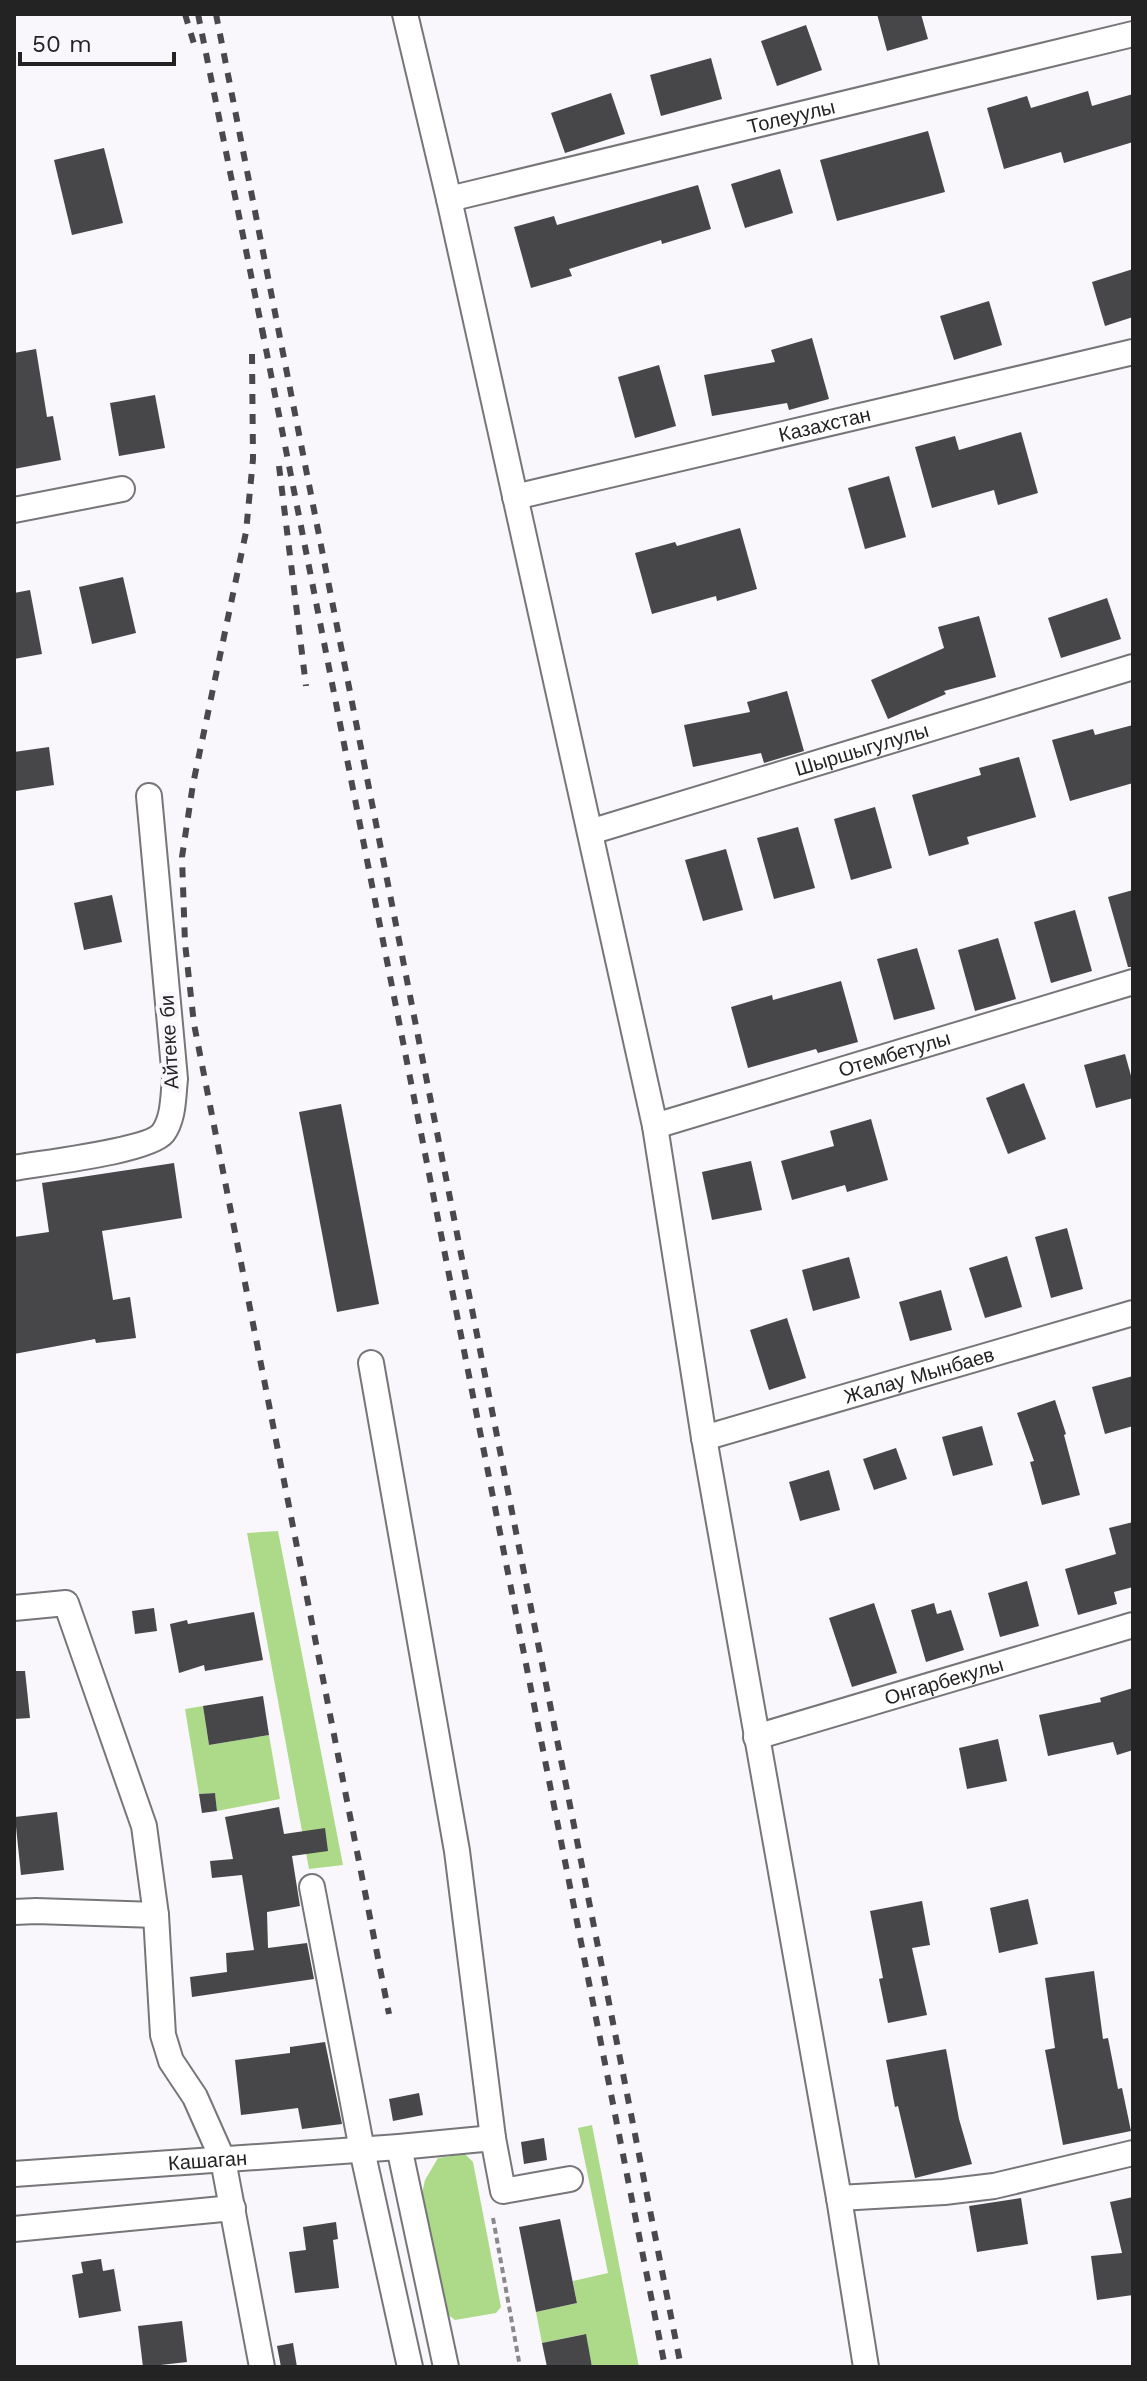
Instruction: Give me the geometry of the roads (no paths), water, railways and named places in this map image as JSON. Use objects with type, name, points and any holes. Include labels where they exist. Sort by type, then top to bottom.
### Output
[{"type":"street","points":[[405,14],[655,1126],[704,1438],[839,2198],[866,2367]]},
{"type":"street","name":"Толеуулы","points":[[449,199],[1133,34]]},
{"type":"street","name":"Казахстан","points":[[515,497],[1133,352]]},
{"type":"street","points":[[14,510],[122,489]]},
{"type":"street","name":"Шыршыгулулы","points":[[590,832],[1133,667]]},
{"type":"street","name":"Айтеке би","points":[[14,1168],[141,1146],[162,1134],[172,1112],[175,1079],[149,796]]},
{"type":"street","name":"Отембетулы","points":[[655,1126],[1133,982]]},
{"type":"street","name":"Жалау Мынбаев","points":[[704,1438],[1133,1313]]},
{"type":"street","points":[[371,1363],[457,1851],[493,2138],[503,2191],[570,2179]]},
{"type":"street","points":[[14,1608],[66,1603],[144,1826],[156,1915],[163,2035],[171,2061],[195,2097],[223,2160],[262,2367]]},
{"type":"street","name":"Онгарбекулы","points":[[756,1737],[1133,1625]]},
{"type":"street","points":[[312,1887],[362,2150],[410,2367]]},
{"type":"street","points":[[14,1912],[156,1915]]},
{"type":"street","name":"Кашаган","points":[[14,2174],[493,2138]]},
{"type":"street","points":[[399,2147],[446,2367]]},
{"type":"street","points":[[839,2198],[994,2186],[1133,2153]]},
{"type":"street","points":[[14,2229],[233,2208]]},
{"type":"street","points":[[438,2327],[463,2367]]},
{"type":"railway","points":[[185,14],[194,44]]},
{"type":"railway","points":[[198,14],[264,339]]},
{"type":"railway","points":[[216,14],[681,2367]]},
{"type":"railway","points":[[262,329],[665,2367]]},
{"type":"railway","points":[[252,354],[253,459],[246,532],[193,784],[182,857],[185,943],[194,1024],[389,2014]]},
{"type":"railway","points":[[279,466],[306,686]]}]
